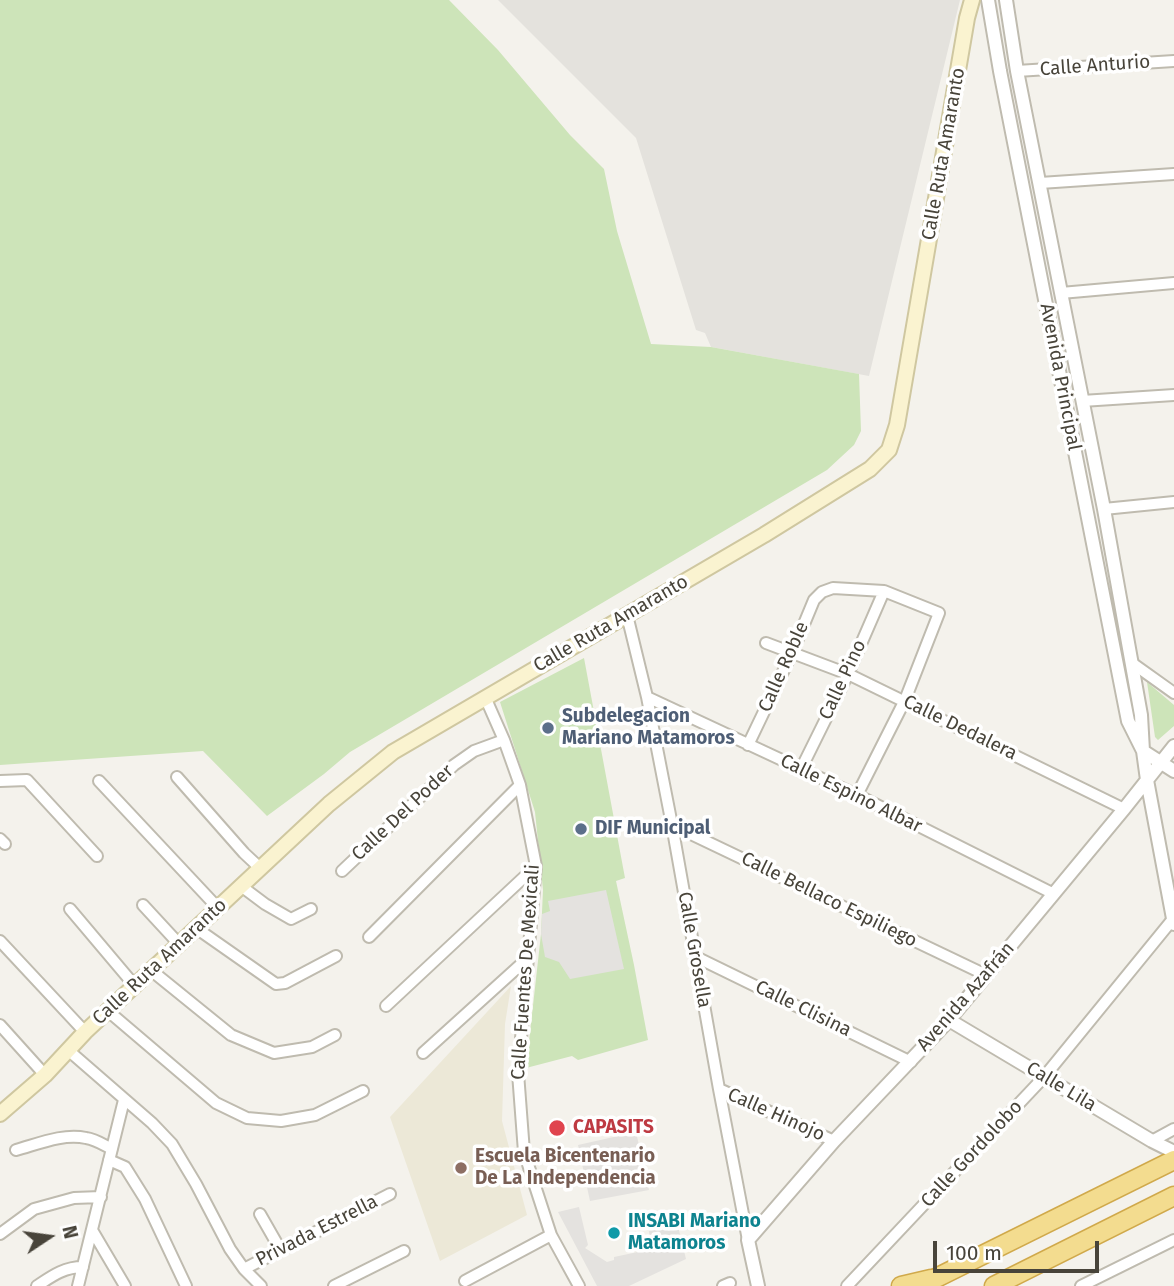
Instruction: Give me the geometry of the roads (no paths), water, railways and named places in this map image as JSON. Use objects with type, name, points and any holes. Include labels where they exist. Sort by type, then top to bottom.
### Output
[{"type":"highway","points":[[901,1286],[927,1282],[1174,1160]]},
{"type":"highway","points":[[994,1286],[1174,1196]]},
{"type":"main road","name":"Calle Ruta Amaranto","points":[[1,1110],[45,1074],[85,1032],[328,804],[393,752],[764,535],[870,469],[890,450],[897,425],[972,0]]},
{"type":"street","name":"Avenida Principal","points":[[988,0],[1120,684],[1128,721],[1143,751]]},
{"type":"street","name":"Avenida Principal","points":[[1006,0],[1017,71],[1104,509],[1141,715],[1147,780],[1174,921]]},
{"type":"street","name":"Calle Anturio","points":[[1017,71],[1174,61]]},
{"type":"street","points":[[1040,183],[1174,174]]},
{"type":"street","points":[[1061,293],[1174,283]]},
{"type":"street","points":[[1082,401],[1174,395]]},
{"type":"street","points":[[1104,509],[1174,502]]},
{"type":"street","name":"Calle Roble","points":[[748,744],[814,600],[822,592],[833,588],[884,591]]},
{"type":"street","points":[[857,795],[905,700],[939,613],[884,591]]},
{"type":"street","name":"Calle Pino","points":[[800,769],[848,674],[884,591]]},
{"type":"street","name":"Calle Grosella","points":[[627,615],[647,697],[672,825],[719,1089],[758,1286]]},
{"type":"street","name":"Calle Dedalera","points":[[766,643],[848,674],[905,700],[1125,809]]},
{"type":"street","points":[[1132,663],[1174,694]]},
{"type":"street","name":"Calle Fuentes De Mexicali","points":[[485,697],[520,785],[536,866],[518,1073],[524,1152],[551,1236],[579,1286]]},
{"type":"street","name":"Calle Espino Albar","points":[[647,697],[857,795],[1054,894]]},
{"type":"street","name":"Calle Del Poder","points":[[342,871],[454,765],[474,751],[504,740]]},
{"type":"street","name":"Avenida Azafrán","points":[[748,1240],[834,1141],[949,1020],[1125,809],[1174,746]]},
{"type":"street","points":[[1143,751],[1174,771]]},
{"type":"street","points":[[177,777],[260,868]]},
{"type":"street","points":[[0,780],[27,780],[97,856]]},
{"type":"street","points":[[99,781],[218,908]]},
{"type":"street","points":[[369,937],[520,785]]},
{"type":"street","name":"Calle Bellaco Espiliego","points":[[672,825],[986,975]]},
{"type":"street","points":[[386,1006],[536,866]]},
{"type":"street","points":[[241,886],[291,919],[311,909]]},
{"type":"street","points":[[143,905],[179,944]]},
{"type":"street","points":[[70,909],[135,986]]},
{"type":"street","name":"Calle Gordolobo","points":[[847,1286],[1044,1077],[1174,921]]},
{"type":"street","points":[[196,928],[276,984],[285,983],[336,956]]},
{"type":"street","points":[[0,941],[85,1032]]},
{"type":"street","name":"Calle Clisina","points":[[696,957],[911,1062]]},
{"type":"street","points":[[423,1052],[528,958]]},
{"type":"street","points":[[152,971],[231,1035],[274,1053],[312,1047],[335,1035]]},
{"type":"street","points":[[108,1011],[216,1103],[247,1118],[281,1121],[315,1115],[363,1091]]},
{"type":"street","name":"Calle Lila","points":[[949,1020],[1174,1152]]},
{"type":"street","points":[[0,1025],[45,1074]]},
{"type":"street","points":[[68,1050],[152,1123],[172,1144],[230,1250],[261,1286]]},
{"type":"street","name":"Calle Hinojo","points":[[719,1089],[834,1141]]},
{"type":"street","points":[[78,1286],[124,1100]]},
{"type":"street","points":[[1152,1141],[1174,1129]]},
{"type":"street","points":[[16,1150],[72,1136],[88,1138],[110,1155],[125,1167],[145,1199],[186,1286]]},
{"type":"street","name":"Privada Estrella","points":[[244,1269],[390,1194]]},
{"type":"street","points":[[0,1234],[34,1209],[74,1198],[101,1197]]},
{"type":"street","points":[[260,1214],[280,1249]]},
{"type":"street","points":[[92,1230],[125,1286]]},
{"type":"street","points":[[465,1281],[551,1236]]},
{"type":"street","points":[[1081,1286],[1174,1240]]},
{"type":"street","points":[[334,1286],[404,1251]]},
{"type":"street","points":[[37,1286],[61,1270],[83,1267]]},
{"type":"place","name":"Subdelegacion Mariano Matamoros","points":[[548,728]]},
{"type":"place","name":"DIF Municipal","points":[[581,829]]},
{"type":"place","name":"CAPASITS","points":[[557,1128]]},
{"type":"place","name":"Escuela Bicentenario De La Independencia","points":[[461,1168]]},
{"type":"place","name":"INSABI Mariano Matamoros","points":[[614,1233]]}]
